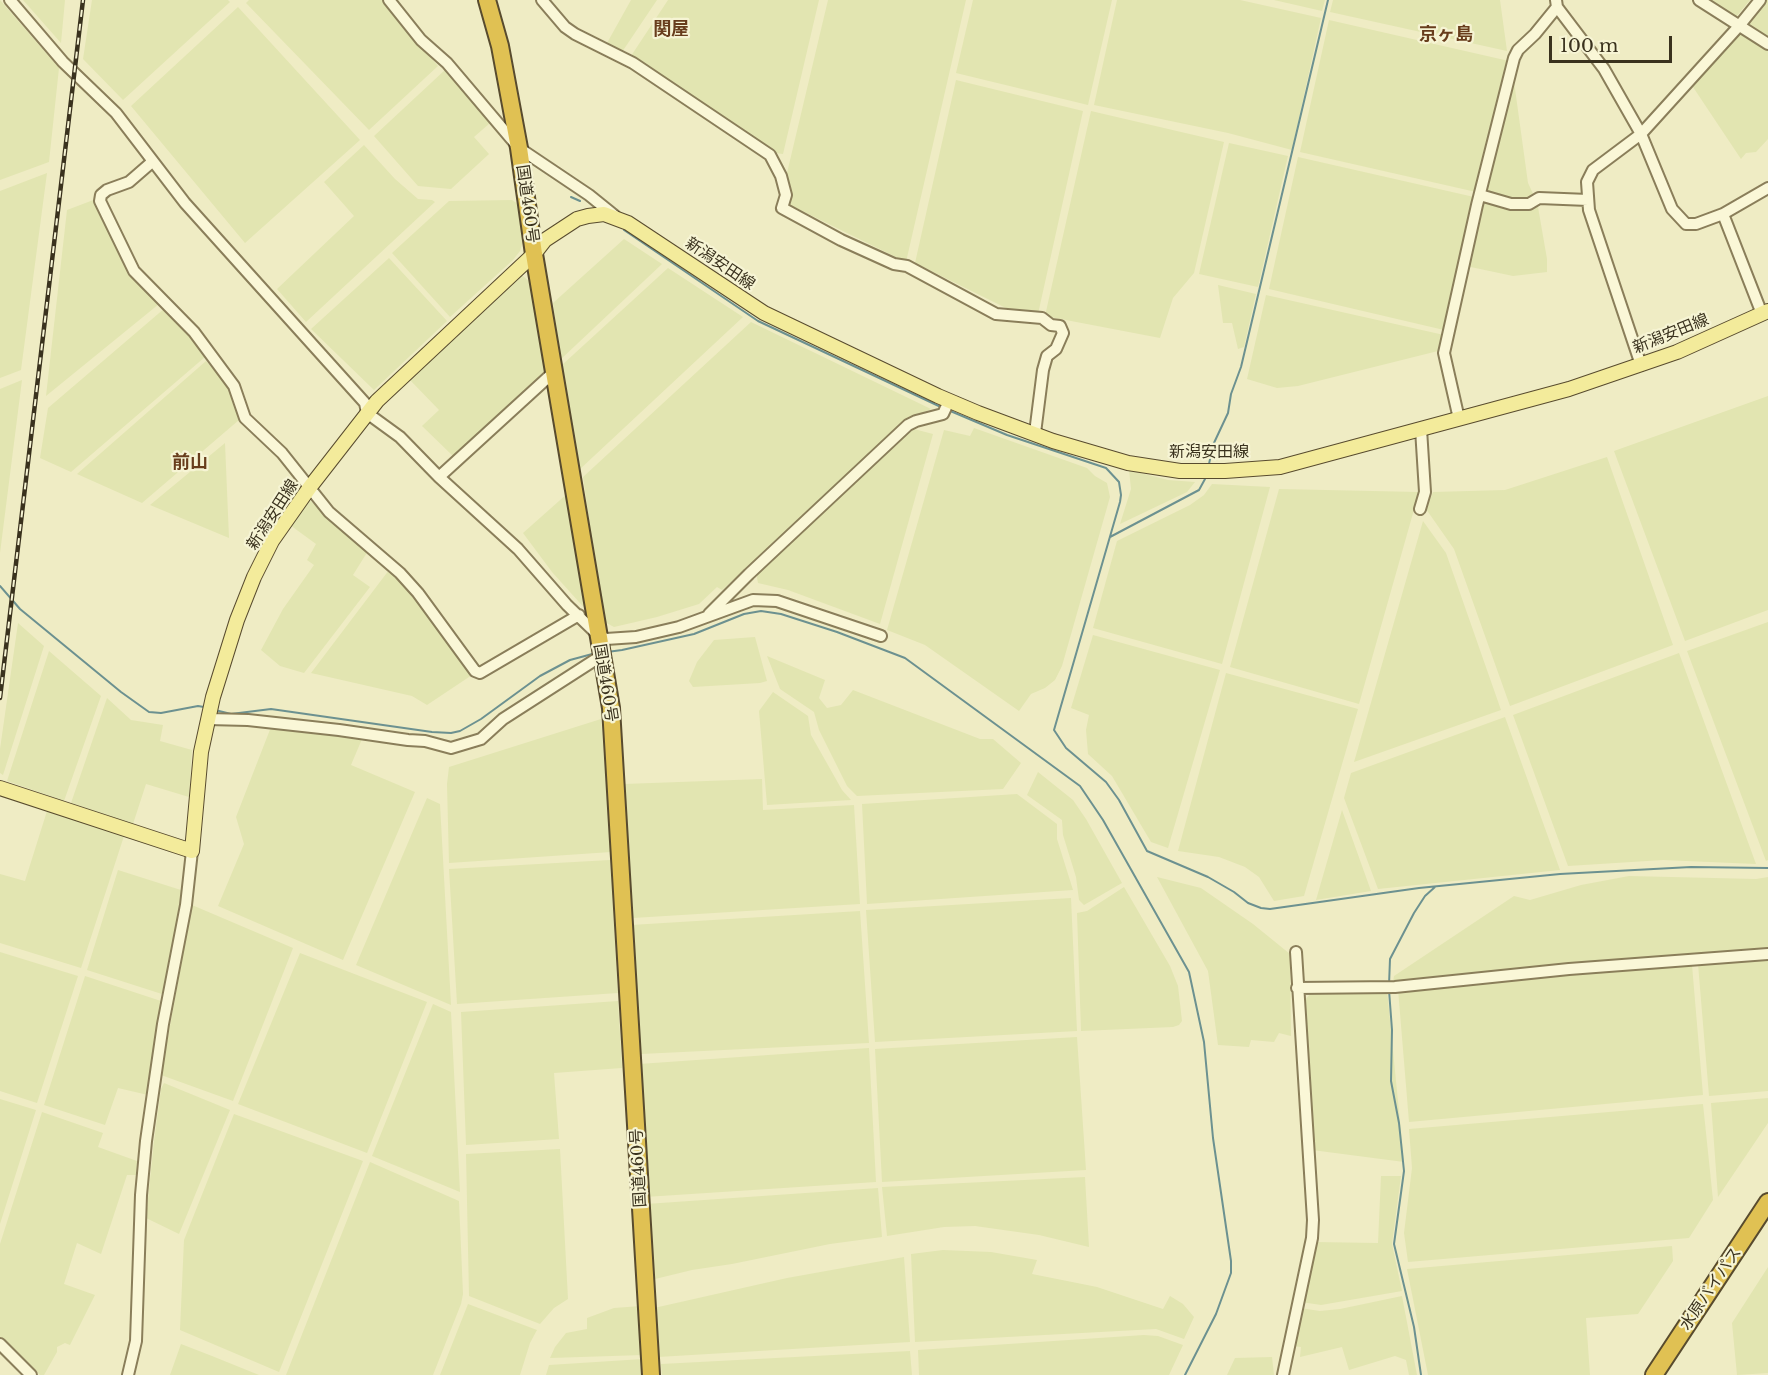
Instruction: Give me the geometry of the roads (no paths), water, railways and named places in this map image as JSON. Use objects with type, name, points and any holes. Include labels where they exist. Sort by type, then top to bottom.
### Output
[{"type":"highway","name":"国道460号","points":[[487,0],[500,46],[519,148],[534,254],[611,709],[651,1375]]},
{"type":"highway","name":"水原バイパス","points":[[1654,1375],[1768,1202]]},
{"type":"main road","name":"新潟安田線","points":[[192,851],[199,771],[213,697],[237,620],[254,577],[272,542],[310,487],[367,413],[399,378],[534,254],[545,240],[577,219],[604,214],[616,217],[764,313],[949,401],[1053,441],[1128,463],[1180,471],[1210,472],[1280,467],[1569,389],[1677,352],[1765,312]]},
{"type":"main road","points":[[0,788],[192,851]]},
{"type":"street","points":[[10,0],[63,62],[122,120],[185,203],[365,403],[367,413],[400,437],[439,477],[518,549],[579,615],[600,645]]},
{"type":"street","points":[[389,0],[422,40],[447,63],[519,148],[589,195],[616,217]]},
{"type":"street","points":[[543,0],[575,34],[633,63],[770,155],[782,176],[786,195],[782,208],[841,240],[894,264],[907,266],[996,314],[1042,318],[1051,325],[1060,326],[1063,333],[1056,349],[1047,356],[1043,370],[1035,433]]},
{"type":"street","points":[[1699,0],[1768,44]]},
{"type":"street","points":[[1641,365],[1589,210],[1587,182],[1593,170],[1641,134],[1760,0]]},
{"type":"street","points":[[1459,418],[1444,353],[1480,195],[1514,58],[1518,50],[1535,34],[1556,4],[1604,69],[1641,134],[1672,209],[1686,224],[1696,224],[1723,214],[1768,188]]},
{"type":"street","points":[[152,162],[129,182],[106,190],[100,195],[100,201],[134,271],[194,332],[234,386],[245,418],[282,453],[329,512],[400,573],[418,593],[475,671],[480,673],[579,615]]},
{"type":"street","points":[[1480,195],[1511,204],[1529,204],[1539,198],[1588,200]]},
{"type":"street","points":[[1723,214],[1765,312]]},
{"type":"street","points":[[439,477],[555,371]]},
{"type":"street","points":[[707,617],[749,574],[908,425],[943,414],[949,401]]},
{"type":"street","points":[[1420,509],[1425,492],[1421,429]]},
{"type":"street","points":[[208,719],[248,720],[339,729],[425,741],[451,748],[481,739],[503,719],[606,639],[636,637],[679,627],[753,600],[777,601],[881,636]]},
{"type":"street","points":[[128,1375],[136,1341],[141,1195],[146,1141],[164,1024],[186,905],[192,851]]},
{"type":"street","points":[[1283,1375],[1283,1364],[1312,1238],[1313,1220],[1296,952]]},
{"type":"street","points":[[1297,988],[1395,987],[1569,969],[1768,954]]},
{"type":"street","points":[[0,1344],[31,1375]]},
{"type":"waterway","points":[[1209,464],[1213,445],[1228,413],[1231,394],[1241,367],[1328,0]]},
{"type":"waterway","points":[[571,197],[580,201]]},
{"type":"waterway","points":[[624,230],[758,321],[943,408]]},
{"type":"waterway","points":[[948,410],[1007,435],[1106,468],[1119,482],[1120,502],[1054,730],[1066,748],[1106,782],[1119,800],[1147,851],[1208,877],[1248,903],[1270,909],[1419,888],[1560,874],[1691,867],[1768,868]]},
{"type":"waterway","points":[[1110,537],[1199,490],[1205,479]]},
{"type":"waterway","points":[[0,586],[20,609],[121,692],[149,712],[161,713],[198,706],[204,707]]},
{"type":"waterway","points":[[607,652],[694,634],[744,614],[761,611],[781,614],[905,658],[1080,786],[1103,820],[1189,972],[1204,1042],[1213,1138],[1231,1273],[1216,1314],[1185,1375]]},
{"type":"waterway","points":[[215,710],[231,714],[271,709],[451,733],[460,731],[481,719],[540,676],[570,660],[596,653]]},
{"type":"waterway","points":[[1389,985],[1390,959],[1414,913],[1425,896],[1435,887]]},
{"type":"waterway","points":[[1389,990],[1392,1030],[1391,1081],[1399,1123],[1404,1171],[1394,1244],[1414,1327],[1421,1375]]},
{"type":"railway","points":[[0,698],[83,0]]},
{"type":"district","name":"関屋","points":[[671,30]]},
{"type":"district","name":"京ヶ島","points":[[1446,35]]},
{"type":"district","name":"前山","points":[[190,463]]}]
